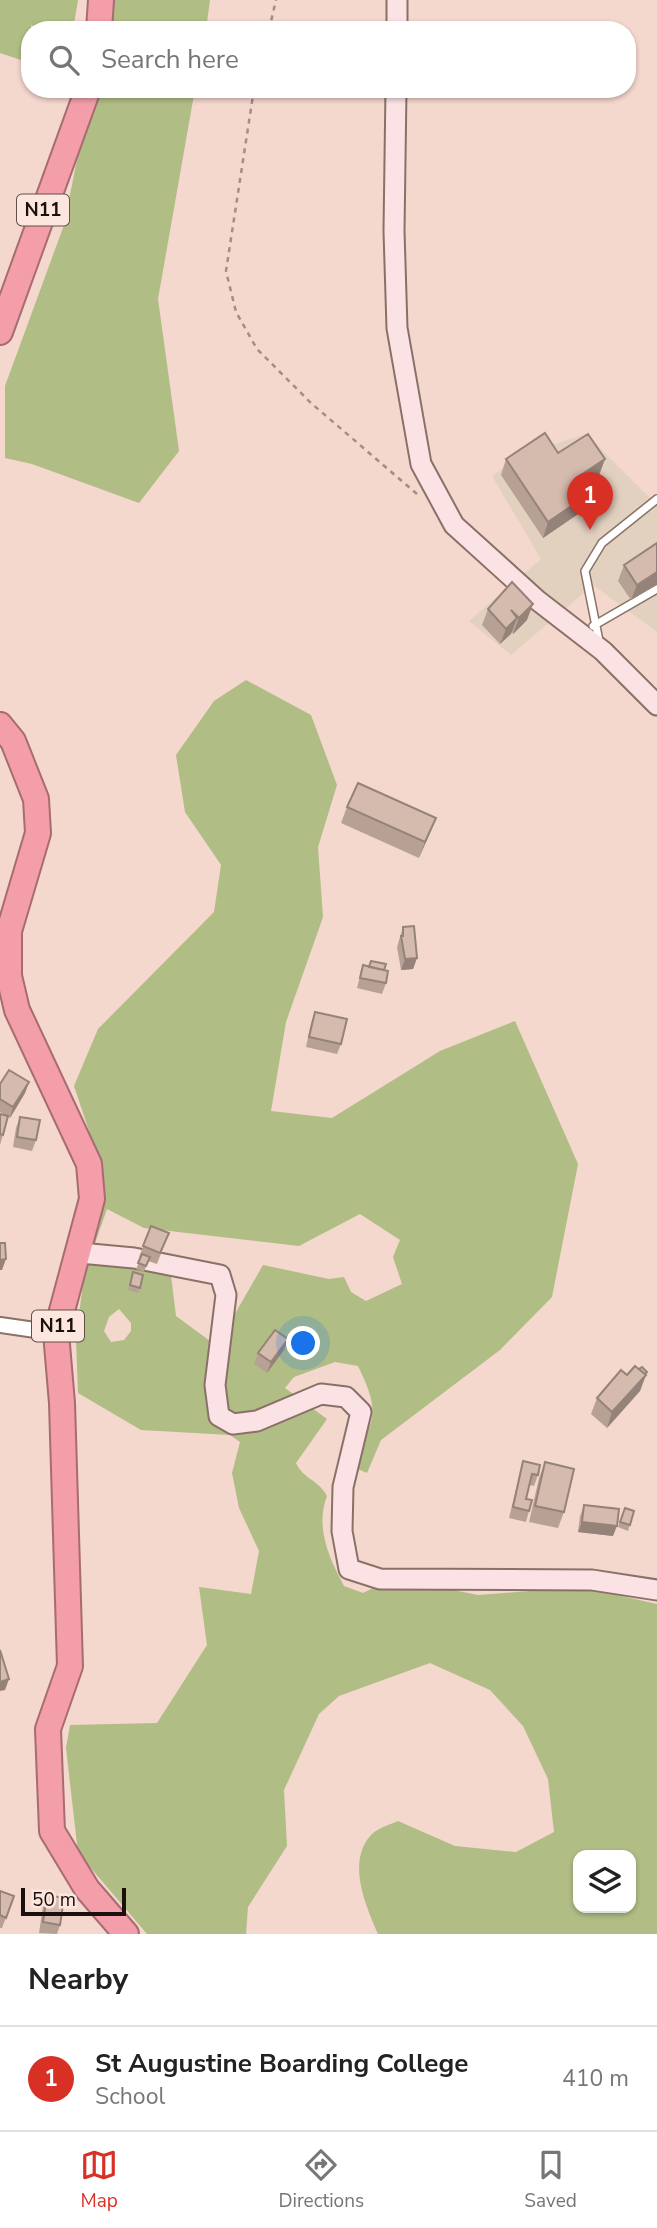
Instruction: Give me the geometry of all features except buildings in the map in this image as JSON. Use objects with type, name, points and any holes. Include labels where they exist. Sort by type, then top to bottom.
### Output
[{"type":"highway","points":[[100,21],[102,0]]},
{"type":"highway","name":"N11","points":[[0,332],[85,98]]},
{"type":"highway","name":"N11","points":[[0,724],[13,741],[36,799],[38,833],[9,931],[9,976],[16,1010],[89,1164],[93,1199],[56,1333],[62,1403],[70,1666],[48,1729],[52,1830],[87,1889],[126,1934]]},
{"type":"street","points":[[397,0],[397,21]]},
{"type":"street","points":[[396,98],[394,231],[397,328],[421,464],[454,525],[537,600],[603,651],[657,705]]},
{"type":"street","points":[[80,1253],[134,1258],[220,1275],[226,1295],[215,1385],[219,1416],[233,1424],[257,1421],[321,1394],[346,1397],[361,1412],[343,1487],[342,1531],[349,1569],[380,1579],[592,1580],[657,1590]]},
{"type":"street","points":[[0,1325],[56,1333]]},
{"type":"lane","points":[[603,651],[593,626],[585,571],[602,542],[657,499]]},
{"type":"lane","points":[[593,626],[657,589]]},
{"type":"path","points":[[271,21],[276,0]]},
{"type":"path","points":[[253,98],[226,271],[236,312],[257,349],[284,376],[424,499]]},
{"type":"shaded area","points":[[586,434],[653,501],[657,501],[657,632],[593,585],[511,655],[469,621],[541,559],[492,476],[523,454]]},
{"type":"green space","points":[[0,0],[78,0],[74,21],[21,21],[21,60],[0,53]]},
{"type":"green space","points":[[109,0],[210,0],[207,21],[105,21]]},
{"type":"green space","points":[[89,98],[193,98],[158,299],[179,451],[139,503],[32,464],[5,458],[5,386],[64,225]]},
{"type":"green space","points":[[246,680],[311,715],[337,785],[318,847],[323,917],[286,1022],[271,1111],[332,1118],[440,1051],[515,1021],[578,1164],[552,1297],[500,1350],[381,1440],[367,1473],[347,1464],[364,1438],[372,1417],[370,1395],[358,1366],[335,1362],[294,1377],[285,1388],[327,1419],[296,1463],[327,1496],[322,1519],[325,1542],[344,1586],[363,1593],[393,1578],[478,1595],[581,1587],[657,1604],[657,1934],[378,1934],[364,1897],[359,1869],[365,1844],[378,1829],[398,1821],[455,1846],[516,1852],[554,1832],[548,1779],[523,1726],[490,1690],[430,1663],[339,1696],[319,1714],[284,1790],[287,1846],[248,1907],[246,1934],[147,1934],[78,1853],[66,1748],[70,1725],[157,1723],[207,1645],[199,1587],[251,1594],[259,1551],[239,1508],[232,1473],[240,1442],[230,1435],[141,1430],[78,1393],[76,1340],[98,1158],[74,1086],[98,1029],[214,912],[221,865],[185,812],[176,755],[214,701]],"holes":[[[107,1209],[144,1228],[299,1246],[360,1214],[400,1240],[393,1257],[402,1284],[366,1301],[351,1292],[344,1277],[329,1279],[263,1265],[236,1312],[210,1341],[176,1316],[171,1275],[139,1247],[94,1246]],[[119,1309],[131,1323],[131,1331],[124,1340],[111,1342],[104,1331],[109,1317]]]},
{"type":"place","name":"St Augustine Boarding College","points":[[590,530]]}]
